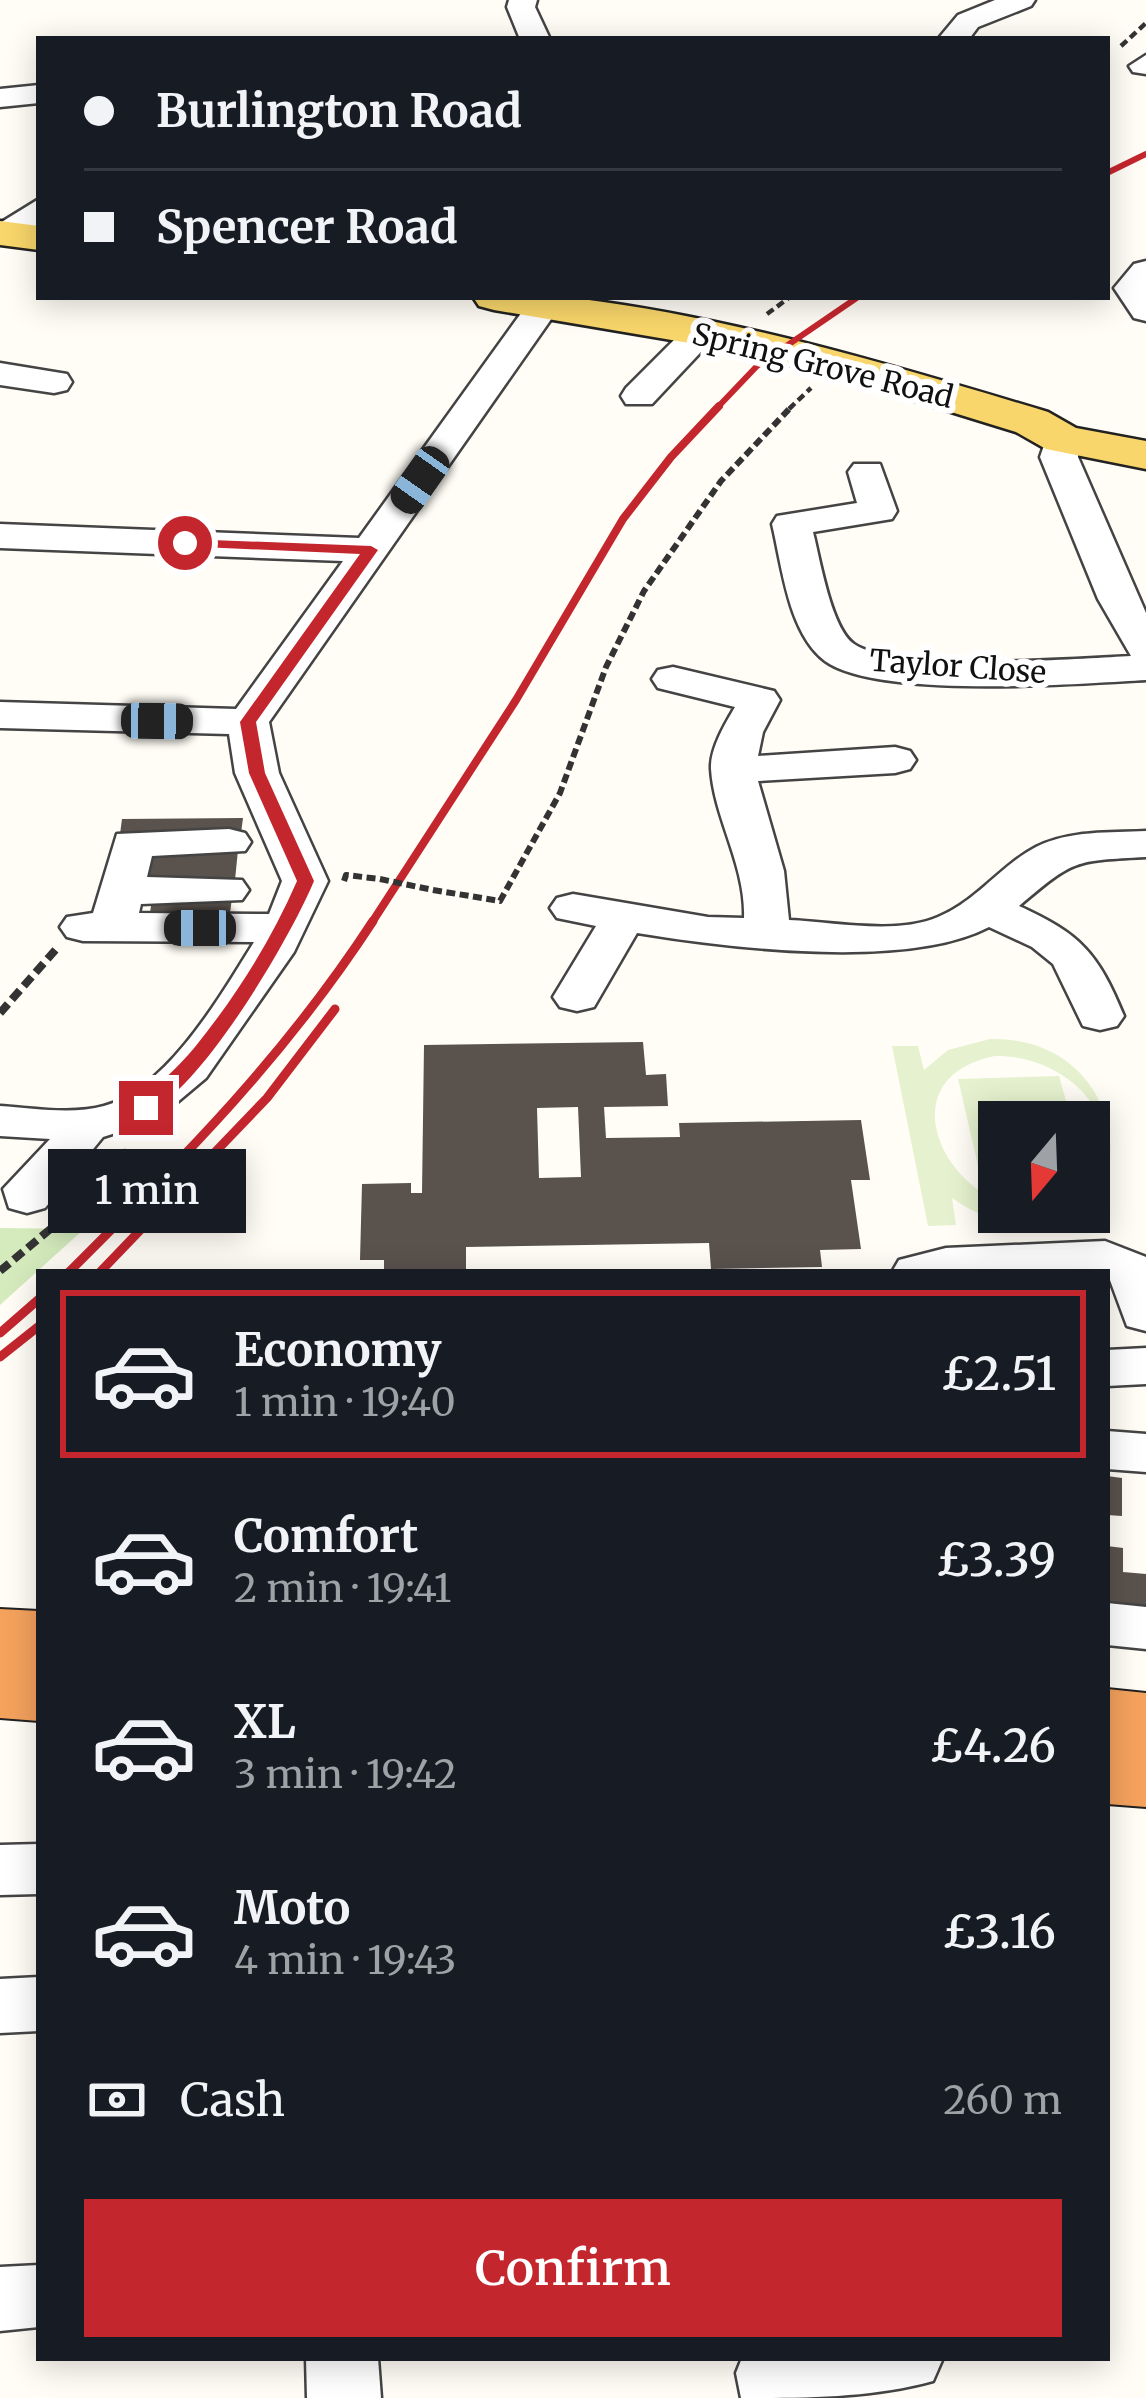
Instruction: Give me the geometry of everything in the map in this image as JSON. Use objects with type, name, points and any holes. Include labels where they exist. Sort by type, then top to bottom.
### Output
[{"type":"highway","points":[[0,1637],[36,1639]]},
{"type":"highway","points":[[0,1689],[36,1692]]},
{"type":"highway","points":[[1110,1718],[1146,1722]]},
{"type":"highway","points":[[1110,1774],[1146,1777]]},
{"type":"main road","name":"Spring Grove Road","points":[[527,300],[570,304],[839,363],[1032,422],[1062,439],[1146,455]]},
{"type":"street","points":[[523,0],[520,7],[534,36]]},
{"type":"street","points":[[956,36],[968,21],[1021,0]]},
{"type":"street","points":[[0,98],[36,94]]},
{"type":"street","points":[[15,235],[36,211]]},
{"type":"street","points":[[1146,271],[1131,288],[1146,311]]},
{"type":"street","points":[[0,1121],[84,1124],[117,1120],[146,1108],[199,1055],[286,928],[305,881],[257,773],[248,722],[371,550],[570,304]]},
{"type":"street","points":[[639,396],[701,332]]},
{"type":"street","points":[[0,374],[54,382]]},
{"type":"street","points":[[1062,439],[1059,458],[1118,599],[1146,649]]},
{"type":"street","name":"Taylor Close","points":[[867,472],[878,511],[791,524],[824,634],[842,655],[876,666],[1039,674],[1146,668]]},
{"type":"street","points":[[0,536],[371,550]]},
{"type":"street","points":[[673,679],[759,700],[734,747],[732,770],[771,900],[766,934]]},
{"type":"street","points":[[0,715],[248,722]]},
{"type":"street","points":[[732,770],[895,760]]},
{"type":"street","points":[[107,915],[133,843],[229,842]]},
{"type":"street","points":[[573,908],[766,934],[907,938],[948,930],[988,909],[1050,857],[1076,848],[1146,844]]},
{"type":"street","points":[[107,915],[226,890]]},
{"type":"street","points":[[988,909],[1064,945],[1078,958],[1100,1016]]},
{"type":"street","points":[[107,915],[286,928]]},
{"type":"street","points":[[577,997],[624,916]]},
{"type":"street","points":[[27,1197],[28,1189],[75,1143],[84,1124]]},
{"type":"street","points":[[930,1269],[1105,1258],[1126,1264],[1133,1272],[1146,1314]]},
{"type":"street","points":[[1110,1368],[1146,1366]]},
{"type":"street","points":[[1110,1450],[1146,1454]]},
{"type":"street","points":[[1110,1624],[1146,1628]]},
{"type":"street","points":[[0,1870],[36,1869]]},
{"type":"street","points":[[0,2006],[36,2005]]},
{"type":"street","points":[[0,2299],[36,2296]]},
{"type":"street","points":[[342,2361],[344,2398]]},
{"type":"street","points":[[772,2376],[884,2361]]},
{"type":"path","points":[[362,876],[500,901],[544,830],[576,756],[606,665],[655,576],[716,488],[774,420],[839,363]]},
{"type":"path","points":[[0,1013],[63,940],[107,915]]},
{"type":"green space","points":[[990,1039],[1037,1046],[1072,1065],[1099,1101],[1089,1101],[1053,1070],[1015,1057],[995,1056],[965,1066],[946,1082],[936,1102],[936,1124],[942,1146],[956,1168],[978,1189],[978,1213],[952,1198],[956,1225],[928,1226],[892,1046],[918,1046],[924,1070],[948,1050]]},
{"type":"green space","points":[[1059,1076],[1066,1101],[978,1101],[978,1165],[958,1079]]},
{"type":"green space","points":[[0,1228],[84,1229],[36,1269],[0,1305]]},
{"type":"building","points":[[243,818],[241,833],[120,834],[122,819]]},
{"type":"building","points":[[238,850],[235,880],[142,880],[147,851]]},
{"type":"building","points":[[232,898],[230,913],[150,913],[152,899]]},
{"type":"building","points":[[643,1042],[646,1075],[666,1074],[668,1106],[604,1107],[606,1138],[680,1137],[679,1123],[861,1120],[870,1180],[851,1180],[861,1249],[820,1250],[822,1267],[711,1269],[709,1243],[466,1247],[466,1269],[384,1269],[384,1260],[360,1260],[362,1184],[411,1183],[411,1193],[422,1193],[424,1045]],"holes":[[[578,1107],[581,1177],[539,1178],[537,1108]]]},
{"type":"building","points":[[1110,1476],[1122,1478],[1122,1516],[1110,1515]]},
{"type":"building","points":[[1110,1546],[1123,1548],[1123,1572],[1146,1574],[1146,1618],[1110,1614]]},
{"type":"railway","points":[[1110,172],[1146,154]]},
{"type":"railway","points":[[716,409],[757,366],[854,300]]},
{"type":"railway","points":[[372,923],[516,700],[623,519],[719,406]]},
{"type":"railway","points":[[72,1269],[268,1062],[372,923]]},
{"type":"railway","points":[[103,1269],[267,1098],[335,1009]]},
{"type":"railway","points":[[0,1333],[36,1302]]},
{"type":"railway","points":[[0,1357],[36,1328]]},
{"type":"route","points":[[146,1108],[199,1055],[244,994],[286,928],[305,881],[257,773],[248,722],[371,550],[185,543]]}]
